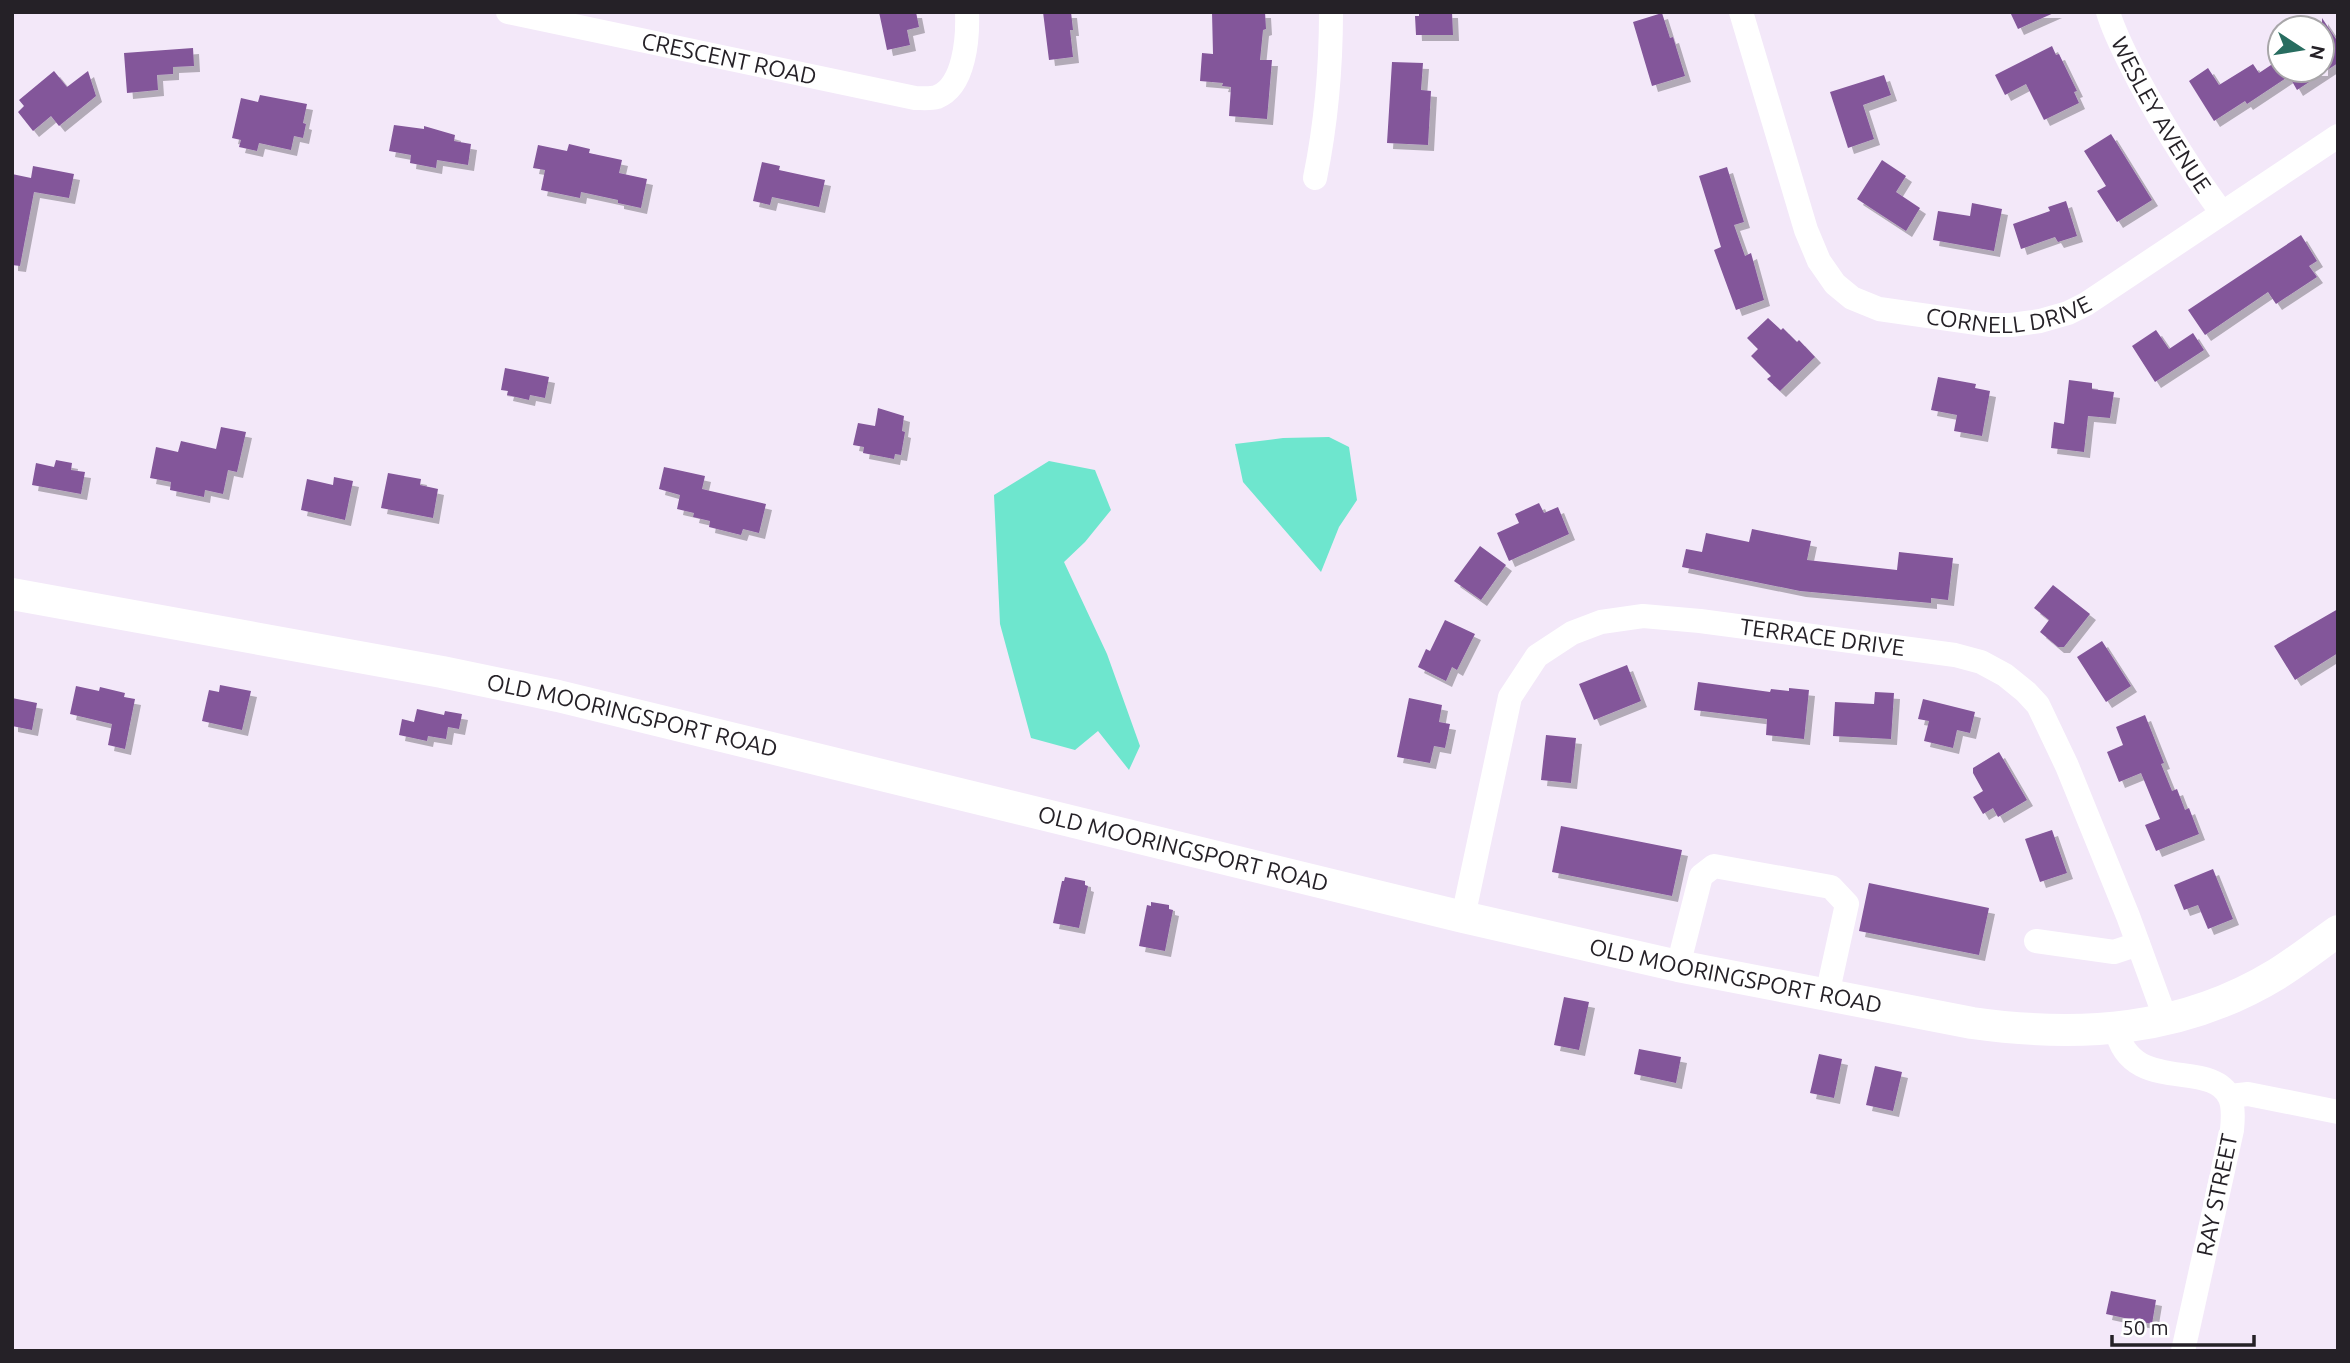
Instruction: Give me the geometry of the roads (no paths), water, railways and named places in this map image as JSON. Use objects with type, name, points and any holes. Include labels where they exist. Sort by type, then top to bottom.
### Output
[{"type":"main road","name":"OLD MOORINGSPORT ROAD","points":[[12,594],[442,671],[558,695],[1462,917],[1678,966],[1972,1023],[2021,1030],[2087,1031],[2166,1020],[2222,1002],[2250,989],[2338,931]]},
{"type":"street","name":"CRESCENT ROAD","points":[[508,12],[884,94],[928,98],[938,96],[948,89],[959,71],[965,53],[967,12]]},
{"type":"street","points":[[1315,178],[1324,127],[1331,12]]},
{"type":"street","name":"CORNELL DRIVE","points":[[1741,12],[1805,230],[1819,261],[1835,284],[1852,298],[1879,309],[1992,325],[2040,321],[2068,313],[2086,304],[2338,136]]},
{"type":"street","name":"WESLEY AVENUE","points":[[2108,12],[2129,61],[2160,120],[2222,213]]},
{"type":"street","name":"TERRACE DRIVE","points":[[1462,917],[1506,712],[1518,682],[1537,656],[1572,633],[1601,622],[1643,616],[1700,621],[1955,655],[1981,662],[2005,675],[2038,705],[2067,766],[2166,1020]]},
{"type":"street","points":[[1678,966],[1701,876],[1714,866],[1831,887],[1847,904],[1828,995]]},
{"type":"street","points":[[2036,941],[2114,952],[2138,944]]},
{"type":"street","points":[[2116,1028],[2125,1053],[2144,1067],[2212,1082],[2230,1096],[2248,1094],[2338,1112]]},
{"type":"street","name":"RAY STREET","points":[[2183,1351],[2232,1130],[2230,1096]]}]
